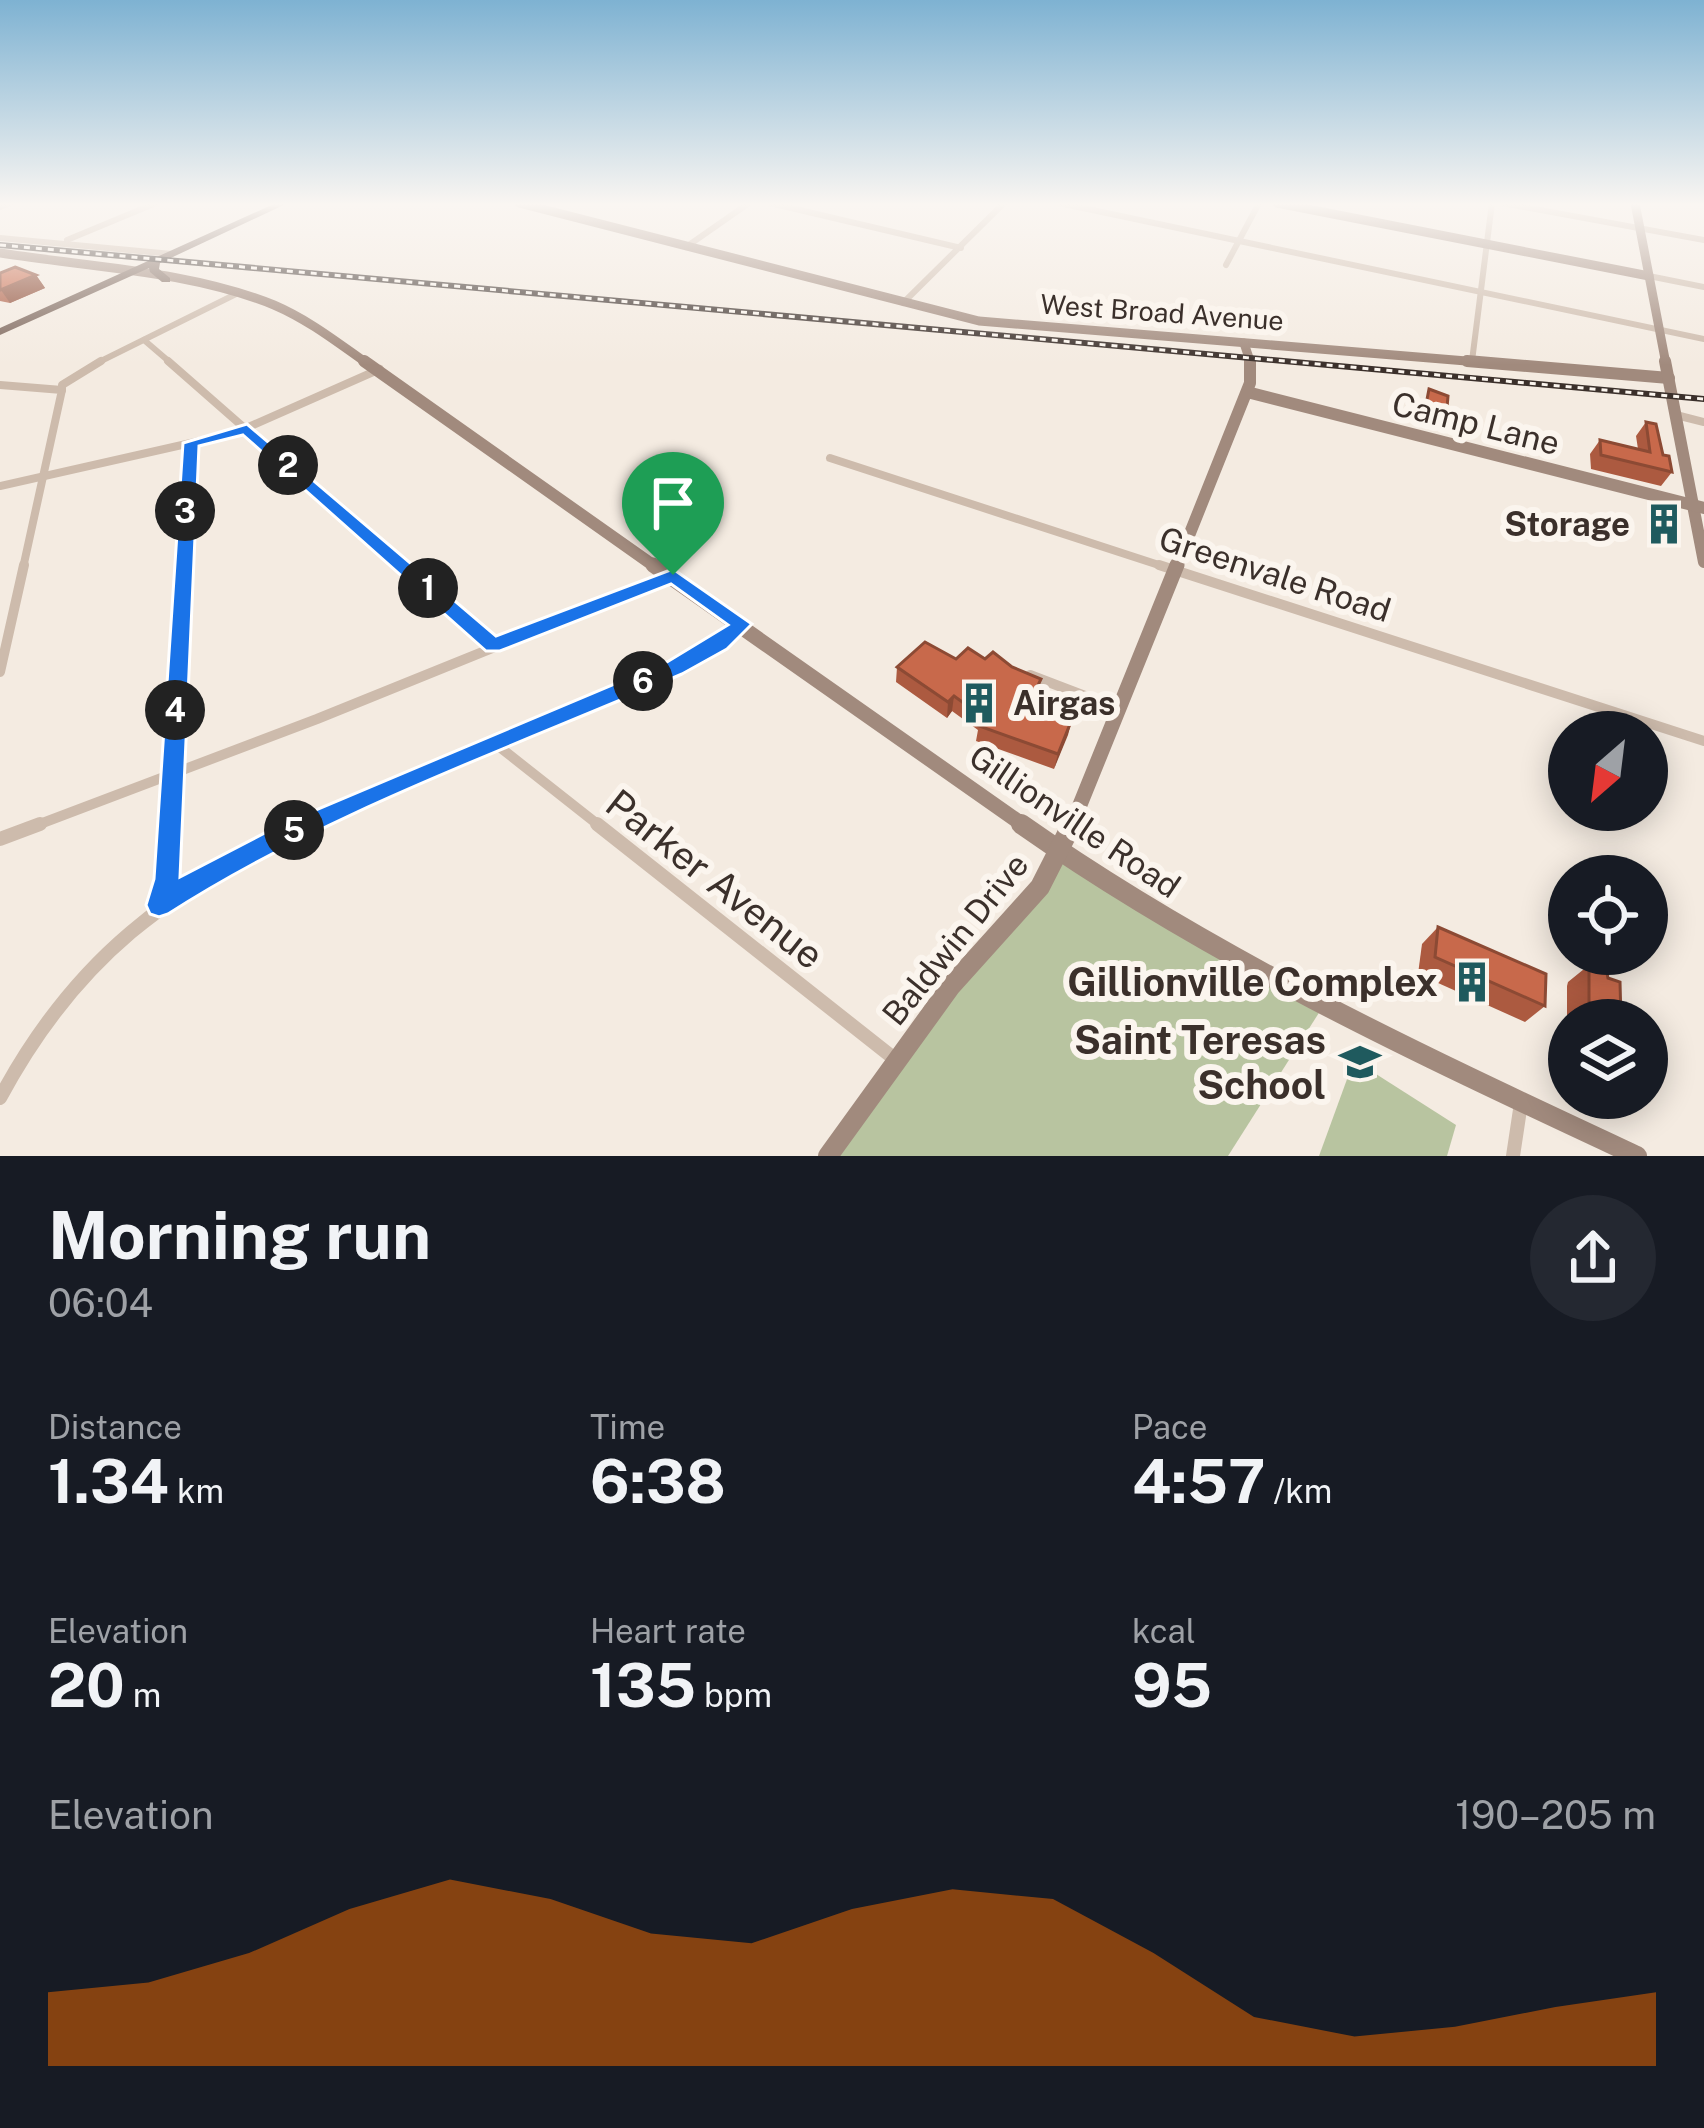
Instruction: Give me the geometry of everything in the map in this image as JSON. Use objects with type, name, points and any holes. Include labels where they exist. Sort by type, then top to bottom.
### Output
[{"type":"main road","points":[[0,332],[166,257]]},
{"type":"main road","points":[[155,262],[154,270],[166,280]]},
{"type":"street","name":"Gillionville Road","points":[[25,257],[238,293],[296,315],[380,369],[1061,852],[1258,972],[1637,1156]]},
{"type":"street","name":"West Broad Avenue","points":[[725,257],[903,303],[1021,327],[1599,372],[1670,384]]},
{"type":"street","points":[[903,303],[952,257]]},
{"type":"street","points":[[1226,265],[1230,257]]},
{"type":"street","points":[[1312,257],[1704,339]]},
{"type":"street","points":[[1472,361],[1485,257]]},
{"type":"street","points":[[1553,257],[1704,286]]},
{"type":"street","points":[[1645,257],[1698,507],[1704,562]]},
{"type":"street","points":[[0,672],[62,390],[69,379],[238,293]]},
{"type":"street","points":[[145,340],[493,645]]},
{"type":"street","name":"Baldwin Drive","points":[[827,1156],[951,986],[1040,887],[1061,852],[1247,392],[1252,368],[1244,343]]},
{"type":"street","points":[[0,487],[247,429],[380,369]]},
{"type":"street","points":[[0,385],[62,390]]},
{"type":"street","name":"Camp Lane","points":[[1247,392],[1698,507]]},
{"type":"street","points":[[1676,415],[1704,422]]},
{"type":"street","points":[[159,905],[167,879],[191,443]]},
{"type":"street","name":"Greenvale Road","points":[[830,458],[1704,742]]},
{"type":"street","points":[[0,839],[673,575]]},
{"type":"street","points":[[0,1098],[44,1020],[125,932],[215,869],[703,654],[742,624]]},
{"type":"street","points":[[1020,671],[1119,709]]},
{"type":"street","name":"Parker Avenue","points":[[496,745],[896,1060]]},
{"type":"street","points":[[1513,1156],[1521,1103]]},
{"type":"green space","points":[[1062,854],[1322,1008],[1228,1156],[829,1156]]},
{"type":"green space","points":[[1354,1060],[1456,1125],[1447,1156],[1319,1156]]},
{"type":"building","points":[[15,267],[36,275],[0,290],[0,273]]},
{"type":"building","points":[[1429,389],[1448,396],[1446,420],[1424,415]]},
{"type":"building","points":[[1646,422],[1656,424],[1672,472],[1601,455],[1600,440],[1650,452]]},
{"type":"building","points":[[925,642],[956,659],[968,648],[985,659],[993,652],[1012,667],[1041,679],[1030,702],[1072,719],[1058,754],[979,726],[983,717],[954,696],[948,702],[897,667]]},
{"type":"building","points":[[1438,927],[1546,974],[1545,1006],[1435,957]]},
{"type":"building","points":[[1589,975],[1607,975],[1620,982],[1620,999],[1589,999]]},
{"type":"railway","points":[[132,257],[1704,399]]},
{"type":"place","name":"Storage","points":[[1664,524]]},
{"type":"place","name":"Airgas","points":[[979,703]]},
{"type":"place","name":"Gillionville Complex","points":[[1472,982]]},
{"type":"place","name":"Saint Teresas School","points":[[1360,1062]]},
{"type":"route","points":[[247,429],[493,645],[673,575],[742,624],[720,644],[674,668],[288,833],[215,869],[159,905],[167,879],[191,443],[247,429]]}]
